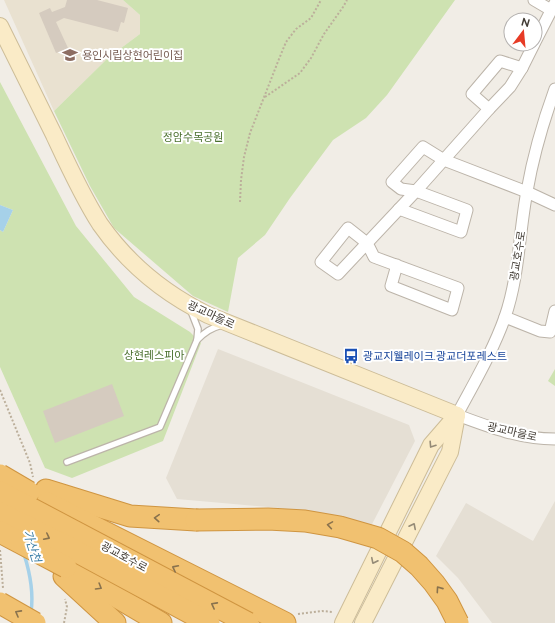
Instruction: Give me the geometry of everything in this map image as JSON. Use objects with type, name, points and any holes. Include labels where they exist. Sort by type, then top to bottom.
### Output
[{"type":"highway","points":[[1,481],[47,497],[130,516],[226,521],[268,519],[304,521],[340,527],[378,538],[403,552],[419,566],[447,601],[458,623]]},
{"type":"highway","name":"광교호수로","points":[[1,481],[248,623]]},
{"type":"highway","points":[[47,497],[285,623]]},
{"type":"highway","name":"광교호수로","points":[[0,513],[70,548],[209,623]]},
{"type":"highway","points":[[0,532],[39,554],[65,572],[160,623]]},
{"type":"highway","points":[[65,572],[114,623]]},
{"type":"highway","points":[[2,599],[35,623]]},
{"type":"street","points":[[534,0],[553,6],[543,27]]},
{"type":"street","name":"광교마을로","points":[[0,26],[80,189],[100,224],[121,250],[140,270],[169,293],[189,306],[228,324],[457,416],[525,437],[555,439]]},
{"type":"street","points":[[397,265],[391,286],[452,310],[458,288],[397,265],[374,257],[367,243],[444,160],[488,109],[510,87],[530,52]]},
{"type":"street","points":[[488,109],[472,94],[500,61],[522,68]]},
{"type":"street","name":"광교호수로","points":[[343,623],[431,446],[457,416],[489,355],[505,317],[514,280],[527,192],[535,156],[555,89]]},
{"type":"street","points":[[399,209],[461,232],[467,210],[416,191],[401,189],[392,182],[423,147],[444,160],[527,192],[555,205]]},
{"type":"street","points":[[505,317],[540,331],[550,332],[555,311]]},
{"type":"street","name":"광교호수로","points":[[363,623],[450,452],[457,416]]},
{"type":"lane","points":[[67,462],[160,427],[197,340],[198,329],[189,306]]},
{"type":"lane","points":[[197,340],[205,332],[214,327],[228,324]]},
{"type":"path","points":[[240,202],[244,157],[250,133],[286,42],[296,29],[311,18],[321,0]]},
{"type":"path","points":[[264,98],[300,72],[311,58],[324,34],[344,7],[347,0]]},
{"type":"path","points":[[0,549],[2,599]]},
{"type":"shaded area","name":"용인시립상현어린이집","points":[[4,0],[123,0],[140,15],[140,34],[109,57],[54,111]]},
{"type":"shaded area","points":[[218,349],[409,425],[415,441],[369,530],[279,508],[177,499],[166,478]]},
{"type":"shaded area","points":[[555,501],[555,623],[492,623],[458,578],[436,556],[466,503],[533,541]]},
{"type":"green space","name":"정암수목공원","points":[[123,0],[455,0],[387,95],[366,118],[333,140],[290,198],[265,235],[238,258],[228,312],[193,296],[114,228],[90,186],[54,111],[109,57],[140,34],[140,15]]},
{"type":"green space","name":"상현레스피아","points":[[0,82],[76,226],[134,297],[190,332],[201,343],[163,441],[72,478],[45,468],[0,367],[0,230],[3,232],[13,210],[0,205]]},
{"type":"green space","points":[[555,369],[555,386],[548,381]]},
{"type":"water","points":[[0,205],[13,210],[3,232],[0,230]]},
{"type":"building","points":[[67,0],[97,0],[128,8],[124,23],[121,22],[118,32],[64,18],[56,22],[68,48],[56,53],[39,13],[50,8],[52,12],[65,7]]},
{"type":"building","points":[[112,384],[124,416],[55,443],[43,411]]},
{"type":"waterway","name":"가산천","points":[[24,554],[31,583],[31,612]]},
{"type":"place","name":"용인시립상현어린이집","points":[[70,55]]},
{"type":"place","name":"광교지웰레이크.광교더포레스트","points":[[351,356]]}]
